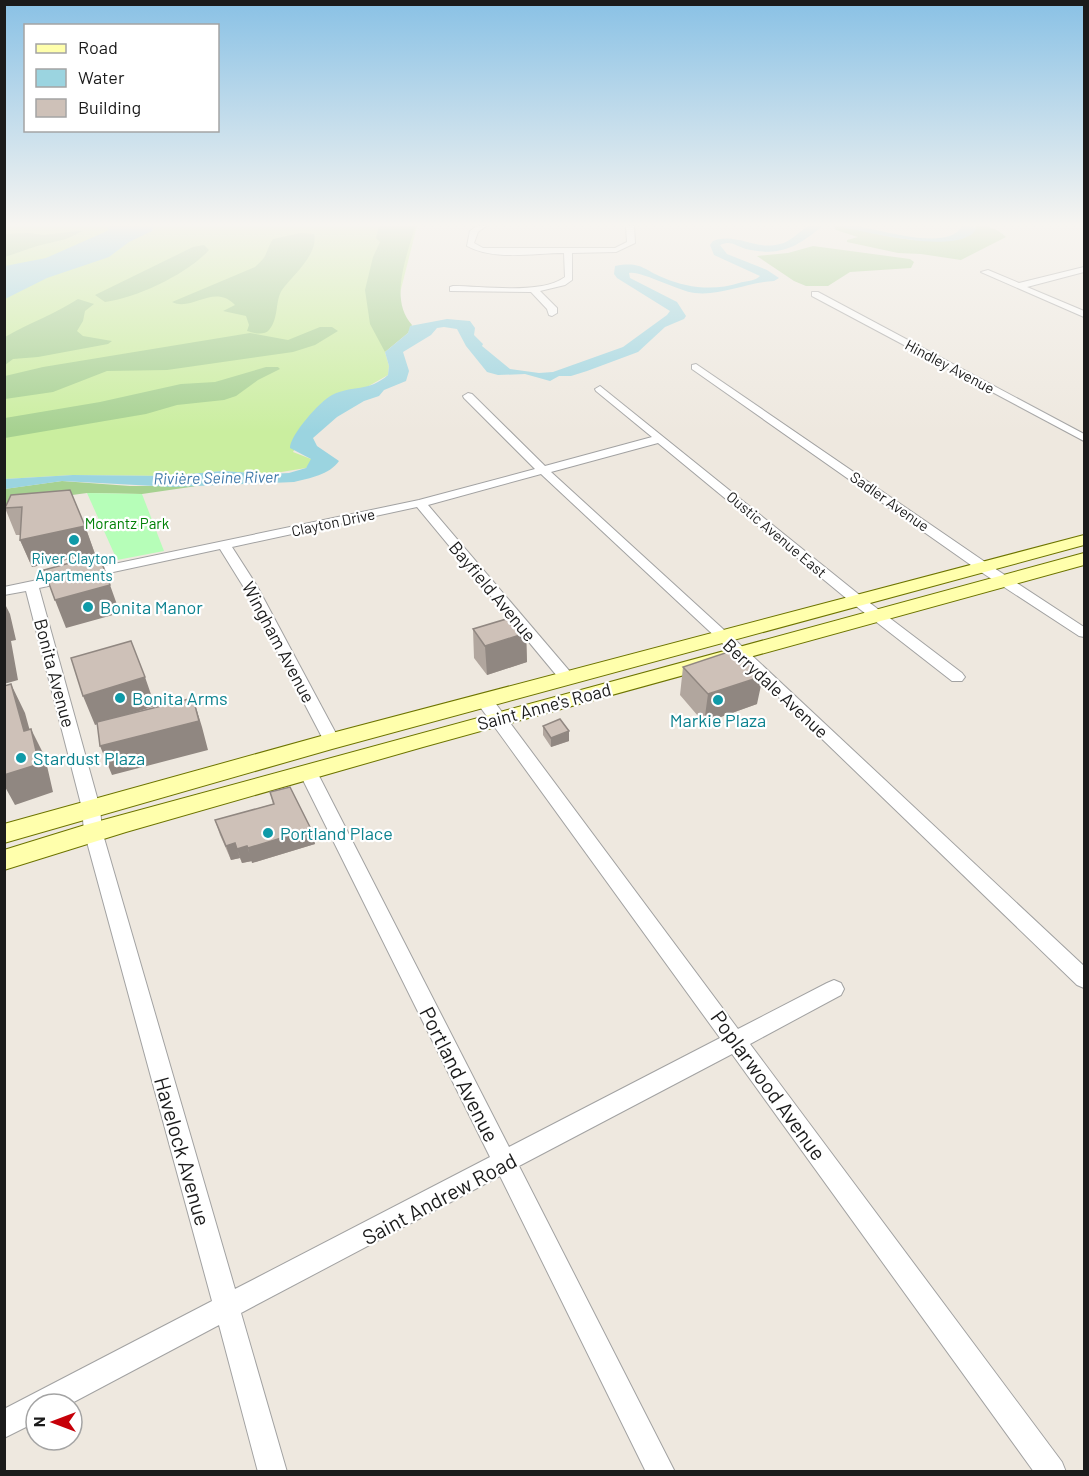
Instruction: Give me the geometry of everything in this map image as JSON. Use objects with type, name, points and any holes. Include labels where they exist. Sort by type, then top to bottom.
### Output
[{"type":"main road","name":"Saint Anne's Road","points":[[4,834],[92,820],[308,772],[490,710],[567,678],[1084,540]]},
{"type":"main road","name":"Saint Anne's Road","points":[[4,860],[92,820],[332,741],[490,710],[741,653],[1084,559]]},
{"type":"street","points":[[536,295],[552,308],[552,313]]},
{"type":"street","name":"Hindley Avenue","points":[[817,295],[1084,438]]},
{"type":"street","points":[[1039,295],[1084,314]]},
{"type":"street","name":"Sadler Avenue","points":[[696,368],[983,567],[1084,633]]},
{"type":"street","name":"Oustic Avenue East","points":[[600,389],[857,600],[957,677]]},
{"type":"street","name":"Berrydale Avenue","points":[[468,396],[542,470],[720,637],[741,653],[1084,979]]},
{"type":"street","name":"Clayton Drive","points":[[4,591],[420,503],[659,439]]},
{"type":"street","name":"Bayfield Avenue","points":[[420,503],[567,678]]},
{"type":"street","name":"Wingham Avenue","points":[[224,545],[250,586],[332,741]]},
{"type":"street","name":"Bonita Avenue","points":[[31,585],[92,820]]},
{"type":"street","name":"Poplarwood Avenue","points":[[490,710],[1052,1472]]},
{"type":"street","name":"Portland Avenue","points":[[308,772],[661,1472]]},
{"type":"street","name":"Havelock Avenue","points":[[92,820],[273,1472]]},
{"type":"street","name":"Saint Andrew Road","points":[[65,1392],[505,1164],[834,989]]},
{"type":"street","points":[[4,1424],[24,1413]]},
{"type":"green space","points":[[4,295],[400,295],[385,352],[389,366],[388,375],[367,387],[322,403],[293,452],[311,459],[311,463],[306,468],[269,474],[222,471],[169,476],[73,475],[5,479]]},
{"type":"green space","points":[[95,295],[135,295],[105,302]]},
{"type":"green space","points":[[189,295],[280,295],[272,326],[267,332],[258,334],[247,331],[249,325],[246,316],[223,311],[235,305],[227,299],[211,297],[187,304],[172,302]]},
{"type":"green space","points":[[366,295],[401,295],[405,314],[412,325],[408,333],[385,352],[370,324]]},
{"type":"green space","points":[[78,299],[94,304],[85,311],[83,321],[77,331],[83,336],[112,341],[108,344],[38,357],[13,359],[5,365],[5,337]]},
{"type":"green space","points":[[320,327],[332,327],[338,331],[315,345],[293,352],[167,370],[107,371],[53,392],[5,399],[5,376],[43,367],[250,333],[288,340]]},
{"type":"green space","points":[[266,367],[280,369],[258,380],[236,396],[224,400],[177,405],[146,414],[5,438],[5,418],[100,402],[181,384],[215,382]]},
{"type":"green space","points":[[62,481],[130,486],[197,486],[142,494],[87,493],[5,504],[4,489]]},
{"type":"green space","name":"Morantz Park","points":[[87,493],[142,494],[164,551],[117,560]]},
{"type":"water","name":"Rivière Seine River","points":[[644,295],[663,295],[677,302],[686,316],[665,327],[638,352],[587,371],[571,376],[559,376],[550,381],[525,374],[498,375],[487,372],[466,346],[457,329],[437,328],[431,335],[403,352],[409,371],[406,381],[384,390],[379,396],[364,401],[337,417],[313,438],[317,446],[339,461],[330,470],[313,477],[294,482],[173,487],[62,481],[5,489],[5,479],[73,475],[169,476],[222,471],[289,473],[306,468],[311,459],[290,448],[291,442],[306,419],[332,395],[374,384],[388,375],[389,366],[385,352],[408,333],[410,326],[447,319],[470,321],[475,328],[474,335],[483,344],[482,346],[510,369],[539,373],[553,372],[623,347],[670,311]]},
{"type":"building","points":[[70,490],[85,526],[20,540],[22,507],[5,508],[11,495]]},
{"type":"building","points":[[99,555],[110,585],[55,600],[44,570]]},
{"type":"building","points":[[513,617],[526,633],[485,646],[473,629]]},
{"type":"building","points":[[131,641],[145,677],[83,696],[71,658]]},
{"type":"building","points":[[737,649],[763,676],[708,694],[683,667]]},
{"type":"building","points":[[11,684],[24,731],[31,729],[39,764],[4,775],[4,686]]},
{"type":"building","points":[[193,698],[199,721],[100,746],[97,722]]},
{"type":"building","points":[[560,719],[569,731],[551,738],[543,726]]},
{"type":"building","points":[[290,787],[311,829],[248,848],[247,846],[237,849],[235,843],[226,846],[215,820],[274,804],[270,792]]},
{"type":"place","name":"River Clayton Apartments","points":[[74,540]]},
{"type":"place","name":"Bonita Manor","points":[[88,607]]},
{"type":"place","name":"Bonita Arms","points":[[120,698]]},
{"type":"place","name":"Markie Plaza","points":[[718,700]]},
{"type":"place","name":"Stardust Plaza","points":[[21,758]]},
{"type":"place","name":"Portland Place","points":[[268,833]]}]
